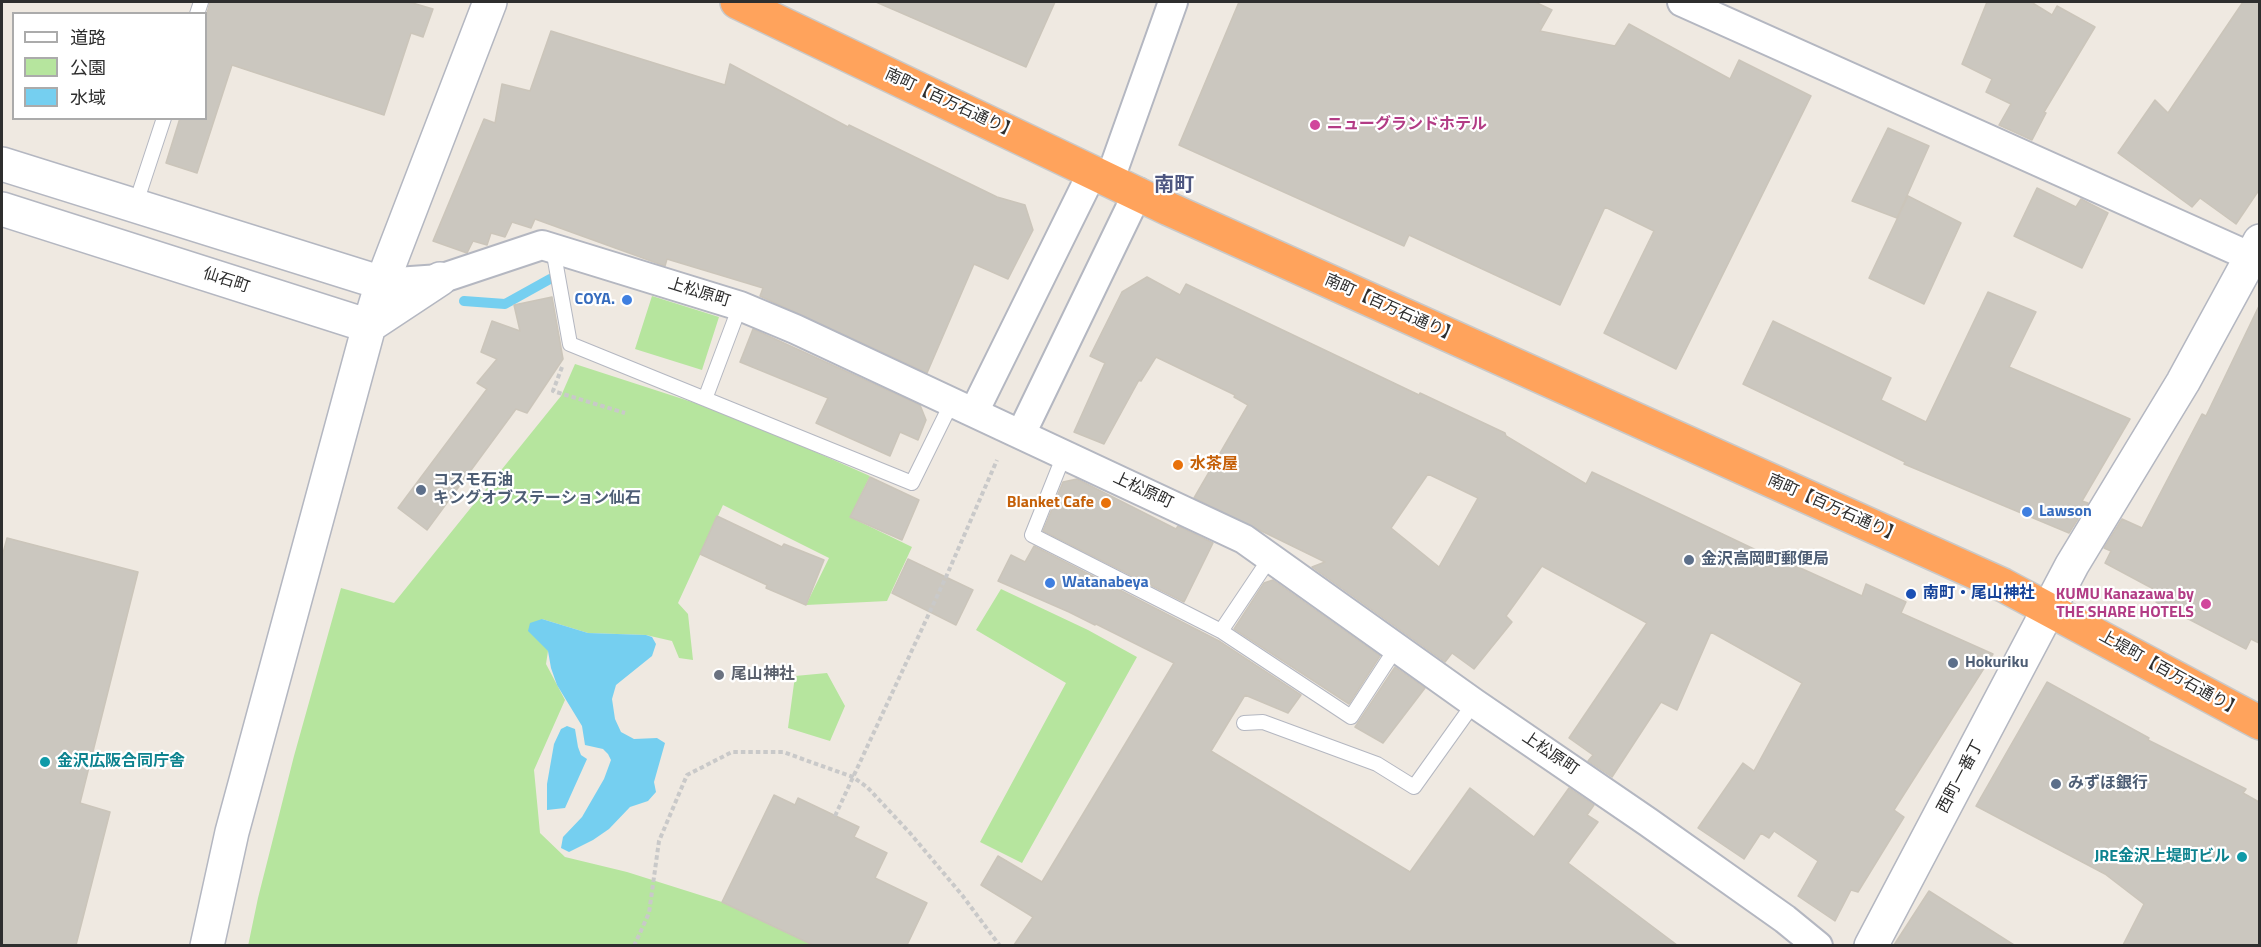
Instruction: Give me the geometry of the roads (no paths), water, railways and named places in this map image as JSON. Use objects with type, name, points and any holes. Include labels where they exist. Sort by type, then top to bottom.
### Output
[{"type":"highway","name":"南町【百万石通り】","points":[[737,2],[1169,209],[2050,609]]},
{"type":"highway","name":"上堤町【百万石通り】","points":[[2050,609],[2259,723]]},
{"type":"street","points":[[207,945],[235,821],[369,326],[382,283],[490,2]]},
{"type":"street","points":[[1016,432],[1114,181],[1173,2]]},
{"type":"street","points":[[1682,2],[2256,253]]},
{"type":"street","points":[[2,164],[382,283]]},
{"type":"street","points":[[963,407],[1114,181]]},
{"type":"street","name":"仙石町","points":[[2,209],[369,326]]},
{"type":"street","name":"上松原町","points":[[382,283],[440,279],[542,245],[740,306],[795,329],[1244,539],[1474,703],[1648,822],[1818,945]]},
{"type":"street","name":"西町一番丁","points":[[1871,945],[2072,566],[2183,382],[2256,253]]},
{"type":"street","points":[[369,326],[440,279]]},
{"type":"lane","points":[[135,206],[163,120]]},
{"type":"lane","points":[[554,249],[570,344],[912,483],[963,407]]},
{"type":"lane","points":[[705,399],[740,306]]},
{"type":"lane","points":[[1064,454],[1032,535],[1221,631],[1351,717],[1396,648]]},
{"type":"lane","points":[[1221,631],[1270,558]]},
{"type":"lane","points":[[1244,723],[1263,722],[1377,764],[1414,788],[1474,703]]},
{"type":"water","points":[[542,619],[588,633],[646,635],[652,637],[656,644],[652,656],[616,685],[612,699],[615,719],[621,732],[634,739],[657,738],[665,743],[654,782],[656,792],[648,801],[630,807],[609,829],[569,852],[561,848],[563,837],[582,817],[604,779],[611,760],[603,749],[585,745],[582,726],[557,685],[548,651],[528,631],[530,623]]},
{"type":"water","points":[[567,726],[575,729],[581,755],[587,759],[565,808],[547,810],[547,784],[554,744],[561,729]]},
{"type":"waterway","points":[[464,301],[505,304],[550,279]]},
{"type":"place","name":"ニューグランドホテル","points":[[1315,125]]},
{"type":"place","name":"COYA.","points":[[627,300]]},
{"type":"place","name":"水茶屋","points":[[1178,465]]},
{"type":"place","name":"コスモ石油 キングオブステーション仙石","points":[[421,490]]},
{"type":"place","name":"Blanket Cafe","points":[[1106,503]]},
{"type":"place","name":"Lawson","points":[[2027,512]]},
{"type":"place","name":"金沢高岡町郵便局","points":[[1689,560]]},
{"type":"place","name":"Watanabeya","points":[[1050,583]]},
{"type":"place","name":"南町・尾山神社","points":[[1911,594]]},
{"type":"place","name":"KUMU Kanazawa by THE SHARE HOTELS","points":[[2206,604]]},
{"type":"place","name":"Hokuriku","points":[[1953,663]]},
{"type":"place","name":"尾山神社","points":[[719,675]]},
{"type":"place","name":"金沢広阪合同庁舎","points":[[45,762]]},
{"type":"place","name":"みずほ銀行","points":[[2056,784]]},
{"type":"place","name":"JRE金沢上堤町ビル","points":[[2242,857]]},
{"type":"district","name":"南町","points":[[1174,186]]}]
